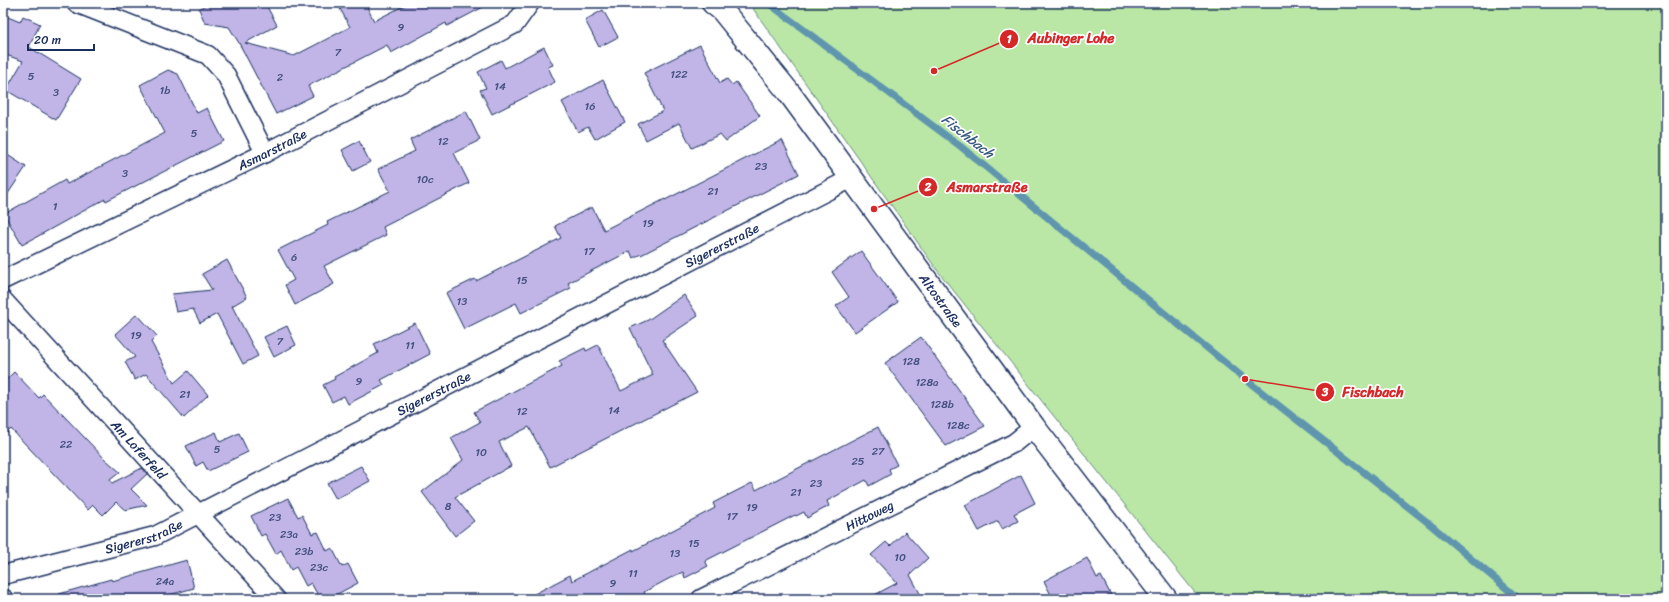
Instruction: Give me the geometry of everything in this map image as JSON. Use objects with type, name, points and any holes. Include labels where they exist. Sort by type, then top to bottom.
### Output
[{"type":"main road","name":"Altostraße","points":[[713,3],[722,10],[790,94],[1034,426],[1166,599]]},
{"type":"street","points":[[76,3],[208,55],[226,75],[265,154]]},
{"type":"street","name":"Asmarstraße","points":[[3,280],[265,154],[515,24],[530,3]]},
{"type":"street","name":"Sigererstraße","points":[[3,575],[155,536],[852,178]]},
{"type":"street","name":"Am Loferfeld","points":[[3,300],[276,599]]},
{"type":"street","name":"Hittoweg","points":[[701,599],[1014,443],[1034,426]]},
{"type":"green space","points":[[749,3],[1666,3],[1666,599],[1200,599],[937,270]]},
{"type":"building","points":[[208,3],[265,3],[277,25],[245,43],[294,56],[350,27],[337,3],[365,3],[374,21],[409,3],[491,3],[447,26],[446,23],[391,53],[387,45],[308,86],[313,96],[276,114],[229,27],[205,23],[199,9]]},
{"type":"building","points":[[603,10],[618,37],[599,47],[585,20]]},
{"type":"building","points":[[3,15],[20,22],[23,16],[40,24],[29,47],[81,79],[56,120],[6,90],[23,61],[3,54]]},
{"type":"building","points":[[700,45],[720,83],[727,79],[732,85],[736,82],[760,116],[726,141],[720,134],[692,148],[679,123],[646,140],[638,124],[663,111],[644,73]]},
{"type":"building","points":[[544,47],[553,65],[548,67],[555,82],[492,114],[480,90],[486,88],[478,72],[501,60],[505,68]]},
{"type":"building","points":[[168,70],[178,74],[197,113],[207,108],[224,141],[106,201],[105,199],[22,245],[4,214],[65,180],[67,184],[165,133],[140,85]]},
{"type":"building","points":[[603,80],[625,122],[595,139],[588,127],[578,132],[562,102]]},
{"type":"building","points":[[466,111],[480,140],[454,153],[469,183],[383,227],[386,235],[324,266],[334,284],[295,305],[285,285],[294,280],[278,250],[328,225],[327,222],[390,191],[378,169],[415,151],[410,140]]},
{"type":"building","points":[[782,140],[799,174],[641,255],[633,258],[630,251],[568,283],[571,288],[521,313],[516,303],[464,329],[446,293],[475,279],[476,281],[561,238],[555,226],[592,207],[604,230]]},
{"type":"building","points":[[359,141],[370,162],[353,171],[342,150]]},
{"type":"building","points":[[3,152],[26,167],[3,201]]},
{"type":"building","points":[[861,251],[898,302],[855,332],[836,306],[849,297],[832,272]]},
{"type":"building","points":[[227,260],[247,297],[232,306],[258,356],[243,364],[217,314],[200,323],[193,309],[176,312],[172,294],[212,290],[202,274]]},
{"type":"building","points":[[684,295],[698,316],[662,340],[697,392],[550,467],[529,427],[499,442],[511,466],[455,497],[474,521],[455,536],[422,492],[463,460],[451,438],[480,422],[474,412],[562,366],[559,361],[585,348],[586,351],[598,345],[621,391],[653,375],[630,328],[648,320]]},
{"type":"building","points":[[137,314],[157,336],[151,342],[174,383],[188,371],[208,395],[184,418],[146,374],[135,380],[125,362],[135,357],[115,334]]},
{"type":"building","points":[[415,323],[430,354],[381,380],[384,385],[348,404],[344,396],[332,402],[323,385],[335,379],[334,377],[378,353],[374,344]]},
{"type":"building","points":[[287,326],[296,345],[274,357],[264,337]]},
{"type":"building","points":[[921,337],[985,426],[946,446],[885,363]]},
{"type":"building","points":[[14,372],[39,398],[43,394],[105,459],[120,472],[110,480],[112,483],[142,468],[147,474],[131,489],[147,505],[125,510],[116,502],[103,515],[93,505],[88,510],[11,429],[3,437],[3,383]]},
{"type":"building","points":[[878,427],[897,465],[889,469],[891,474],[869,486],[866,480],[827,501],[829,506],[807,518],[804,512],[796,516],[795,515],[705,561],[708,566],[685,578],[683,572],[674,576],[644,592],[647,599],[525,599],[570,575],[572,581],[633,549],[633,551],[715,508],[713,503],[752,483],[756,490]]},
{"type":"building","points":[[216,432],[220,442],[239,433],[248,452],[208,471],[203,462],[196,466],[186,446]]},
{"type":"building","points":[[361,466],[370,481],[336,499],[327,483]]},
{"type":"building","points":[[1021,475],[1035,503],[1014,514],[1018,521],[1002,529],[998,521],[979,531],[965,505]]},
{"type":"building","points":[[288,498],[298,517],[302,515],[312,534],[318,532],[327,551],[332,548],[342,567],[348,564],[358,583],[328,599],[320,599],[311,583],[306,586],[296,567],[291,570],[281,550],[276,554],[265,534],[261,536],[251,516]]},
{"type":"building","points":[[905,532],[928,558],[910,575],[923,599],[867,599],[897,583],[871,555],[886,542],[890,546]]},
{"type":"building","points":[[1087,558],[1097,578],[1101,576],[1113,599],[1053,599],[1044,581]]},
{"type":"building","points":[[187,560],[194,588],[155,599],[60,599],[59,594]]},
{"type":"waterway","name":"Fischbach","points":[[768,3],[960,146],[1245,379],[1426,521],[1519,599]]},
{"type":"place","name":"Aubinger Lohe","points":[[934,71]]},
{"type":"place","name":"Asmarstraße","points":[[874,209]]},
{"type":"place","name":"Fischbach","points":[[1245,379]]}]
